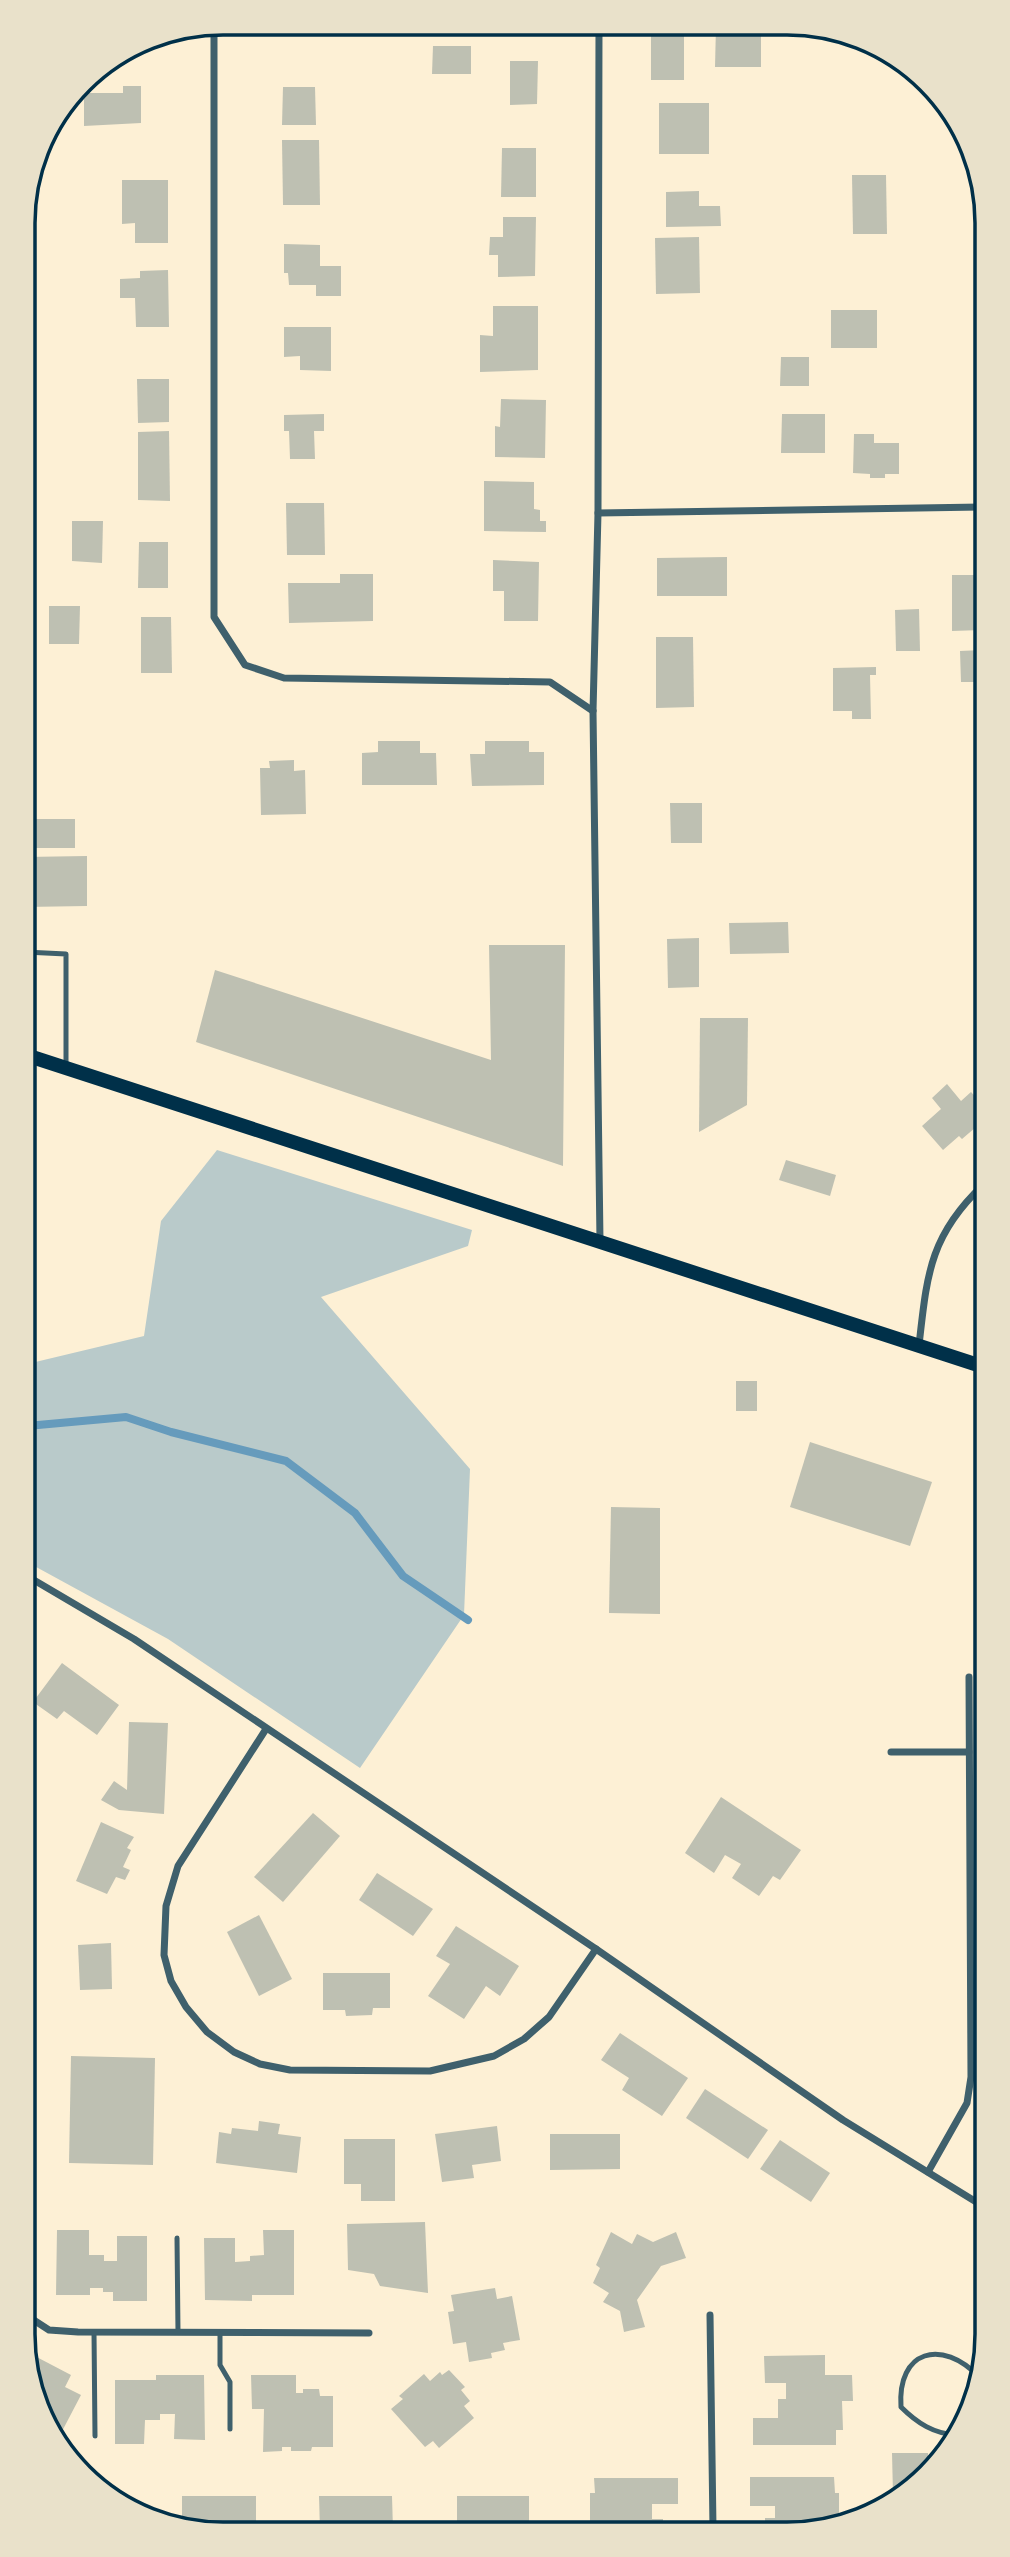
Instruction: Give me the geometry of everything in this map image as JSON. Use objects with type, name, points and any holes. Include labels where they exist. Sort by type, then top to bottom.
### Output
[{"type":"main road","points":[[35,1058],[975,1364]]},
{"type":"street","points":[[599,35],[598,513],[593,711],[600,1241]]},
{"type":"street","points":[[214,36],[214,617],[245,665],[284,678],[550,682],[593,711]]},
{"type":"street","points":[[598,513],[975,507]]},
{"type":"street","points":[[919,1346],[927,1280],[935,1250],[952,1222],[975,1195]]},
{"type":"street","points":[[35,1581],[134,1639],[596,1949],[843,2120],[975,2201]]},
{"type":"street","points":[[928,2172],[967,2103],[971,2077],[969,1677]]},
{"type":"street","points":[[266,1729],[178,1866],[166,1906],[164,1955],[171,1981],[186,2007],[207,2032],[234,2052],[260,2064],[290,2070],[430,2071],[494,2056],[524,2039],[549,2017],[596,1949]]},
{"type":"street","points":[[891,1752],[969,1752]]},
{"type":"street","points":[[710,2315],[713,2522]]},
{"type":"street","points":[[35,2321],[49,2330],[94,2332],[369,2333]]},
{"type":"lane","points":[[35,952],[66,954],[66,1068]]},
{"type":"lane","points":[[177,2238],[178,2332]]},
{"type":"lane","points":[[94,2332],[95,2436]]},
{"type":"lane","points":[[220,2333],[220,2365],[230,2382],[230,2429]]},
{"type":"lane","points":[[946,2434],[917,2422],[901,2407],[900,2387],[905,2373],[915,2362],[928,2354],[946,2354],[965,2363],[971,2369]]},
{"type":"shaded area","points":[[217,1150],[472,1230],[468,1246],[321,1297],[470,1469],[464,1615],[360,1768],[168,1639],[35,1566],[35,1362],[144,1336],[161,1221]]},
{"type":"building","points":[[651,35],[684,35],[684,80],[651,80]]},
{"type":"building","points":[[716,35],[761,35],[761,67],[715,67]]},
{"type":"building","points":[[433,46],[471,46],[471,74],[432,74]]},
{"type":"building","points":[[510,61],[538,61],[537,104],[510,105]]},
{"type":"building","points":[[123,86],[141,86],[141,123],[84,126],[84,97],[87,93],[123,93]]},
{"type":"building","points":[[283,87],[315,87],[316,125],[282,125]]},
{"type":"building","points":[[659,103],[709,103],[709,154],[659,154]]},
{"type":"building","points":[[282,140],[319,140],[320,205],[283,205]]},
{"type":"building","points":[[502,148],[536,148],[536,197],[501,197]]},
{"type":"building","points":[[852,175],[886,175],[887,234],[853,234]]},
{"type":"building","points":[[122,180],[168,180],[168,243],[135,243],[135,223],[122,224]]},
{"type":"building","points":[[699,191],[699,206],[720,206],[721,226],[666,227],[666,192]]},
{"type":"building","points":[[503,217],[536,217],[535,276],[498,277],[498,255],[489,255],[490,237],[503,237]]},
{"type":"building","points":[[699,237],[700,293],[656,294],[655,238]]},
{"type":"building","points":[[284,244],[320,245],[320,266],[341,266],[341,296],[316,296],[316,285],[289,285],[288,273],[284,273]]},
{"type":"building","points":[[168,270],[169,327],[136,327],[135,298],[120,298],[120,279],[140,278],[140,271]]},
{"type":"building","points":[[493,306],[538,306],[538,370],[480,372],[480,335],[493,336]]},
{"type":"building","points":[[831,310],[877,310],[877,348],[831,348]]},
{"type":"building","points":[[284,327],[331,327],[331,371],[300,370],[300,356],[284,357]]},
{"type":"building","points":[[781,357],[809,357],[809,386],[780,386]]},
{"type":"building","points":[[137,379],[169,379],[169,422],[138,423]]},
{"type":"building","points":[[501,399],[546,400],[545,458],[495,457],[495,426],[500,427]]},
{"type":"building","points":[[324,414],[324,431],[314,431],[315,459],[290,459],[289,431],[284,431],[284,415]]},
{"type":"building","points":[[782,414],[825,414],[825,453],[781,453]]},
{"type":"building","points":[[169,431],[170,501],[138,500],[138,432]]},
{"type":"building","points":[[854,434],[874,434],[874,443],[899,443],[899,474],[870,478],[870,474],[853,473]]},
{"type":"building","points":[[484,481],[534,482],[534,509],[540,510],[540,521],[546,521],[546,532],[484,531]]},
{"type":"building","points":[[286,503],[324,503],[325,555],[287,555]]},
{"type":"building","points":[[72,521],[103,521],[102,563],[72,561]]},
{"type":"building","points":[[139,542],[168,542],[168,588],[138,588]]},
{"type":"building","points":[[727,557],[727,596],[657,596],[657,558]]},
{"type":"building","points":[[493,560],[539,562],[538,621],[504,621],[504,591],[493,591]]},
{"type":"building","points":[[340,574],[373,574],[373,621],[289,623],[288,583],[340,583]]},
{"type":"building","points":[[952,575],[975,575],[975,630],[952,631]]},
{"type":"building","points":[[49,606],[80,606],[79,644],[49,644]]},
{"type":"building","points":[[919,609],[920,651],[896,651],[895,610]]},
{"type":"building","points":[[141,617],[171,617],[172,673],[141,673]]},
{"type":"building","points":[[656,637],[693,637],[694,707],[656,708]]},
{"type":"building","points":[[975,650],[975,682],[961,682],[960,651]]},
{"type":"building","points":[[876,667],[876,675],[870,675],[871,719],[852,719],[852,711],[833,711],[833,668]]},
{"type":"building","points":[[378,741],[420,741],[420,753],[436,753],[437,785],[362,785],[362,753],[378,752]]},
{"type":"building","points":[[485,741],[529,741],[529,752],[544,752],[544,785],[472,786],[470,754],[485,754]]},
{"type":"building","points":[[294,760],[294,771],[305,770],[306,814],[261,815],[260,768],[270,768],[269,761]]},
{"type":"building","points":[[670,803],[702,803],[702,843],[671,843]]},
{"type":"building","points":[[35,819],[75,819],[75,848],[35,848]]},
{"type":"building","points":[[87,856],[87,906],[35,907],[35,857]]},
{"type":"building","points":[[788,922],[789,953],[730,954],[729,923]]},
{"type":"building","points":[[699,938],[699,987],[668,988],[667,939]]},
{"type":"building","points":[[489,945],[565,945],[563,1166],[196,1042],[215,970],[491,1060]]},
{"type":"building","points":[[700,1018],[748,1018],[747,1105],[699,1132]]},
{"type":"building","points":[[947,1084],[961,1101],[971,1092],[975,1096],[975,1128],[962,1139],[959,1136],[943,1150],[922,1126],[941,1109],[932,1098]]},
{"type":"building","points":[[786,1160],[836,1175],[830,1196],[779,1180]]},
{"type":"building","points":[[736,1381],[757,1381],[757,1411],[736,1411]]},
{"type":"building","points":[[810,1442],[932,1482],[910,1546],[790,1507]]},
{"type":"building","points":[[611,1507],[660,1508],[660,1614],[609,1613]]},
{"type":"building","points":[[62,1663],[119,1705],[97,1735],[64,1711],[57,1719],[35,1703],[35,1699]]},
{"type":"building","points":[[129,1722],[168,1723],[164,1814],[119,1810],[101,1800],[114,1781],[127,1790]]},
{"type":"building","points":[[721,1797],[801,1850],[780,1880],[773,1876],[759,1896],[732,1878],[741,1864],[725,1855],[714,1873],[685,1853]]},
{"type":"building","points":[[313,1813],[340,1836],[283,1902],[254,1877]]},
{"type":"building","points":[[101,1822],[134,1837],[127,1848],[131,1850],[123,1867],[130,1870],[125,1880],[116,1877],[107,1894],[76,1881]]},
{"type":"building","points":[[377,1873],[433,1909],[413,1936],[359,1900]]},
{"type":"building","points":[[259,1915],[292,1979],[259,1996],[227,1932]]},
{"type":"building","points":[[456,1926],[519,1966],[500,1996],[486,1986],[464,2019],[428,1996],[450,1964],[436,1956]]},
{"type":"building","points":[[111,1943],[112,1989],[80,1990],[78,1945]]},
{"type":"building","points":[[323,1973],[390,1973],[390,2008],[373,2008],[372,2015],[346,2016],[345,2010],[323,2010]]},
{"type":"building","points":[[620,2033],[688,2078],[662,2116],[622,2090],[629,2078],[601,2060]]},
{"type":"building","points":[[71,2056],[155,2058],[153,2165],[69,2163]]},
{"type":"building","points":[[705,2089],[768,2130],[748,2159],[686,2118]]},
{"type":"building","points":[[259,2121],[280,2124],[278,2134],[301,2137],[297,2173],[216,2163],[219,2132],[231,2134],[232,2128],[258,2131]]},
{"type":"building","points":[[497,2126],[501,2161],[472,2165],[474,2178],[442,2182],[435,2134]]},
{"type":"building","points":[[550,2134],[620,2134],[620,2169],[550,2170]]},
{"type":"building","points":[[344,2139],[395,2139],[395,2201],[361,2201],[361,2184],[344,2184]]},
{"type":"building","points":[[780,2140],[830,2173],[811,2202],[760,2169]]},
{"type":"building","points":[[425,2222],[428,2293],[380,2286],[374,2274],[348,2270],[347,2224]]},
{"type":"building","points":[[57,2230],[89,2230],[89,2255],[104,2255],[104,2261],[117,2261],[117,2236],[147,2236],[147,2301],[113,2301],[113,2292],[103,2292],[103,2288],[90,2288],[90,2295],[56,2295]]},
{"type":"building","points":[[263,2230],[294,2230],[294,2295],[252,2295],[252,2301],[205,2300],[204,2238],[235,2238],[235,2262],[250,2261],[250,2256],[264,2255]]},
{"type":"building","points":[[611,2232],[632,2244],[637,2234],[653,2242],[676,2232],[686,2258],[661,2266],[637,2300],[645,2327],[624,2332],[620,2311],[603,2302],[609,2293],[593,2283],[600,2268],[596,2265]]},
{"type":"building","points":[[495,2288],[497,2299],[512,2296],[520,2340],[503,2343],[505,2350],[491,2353],[492,2358],[469,2362],[466,2342],[453,2344],[448,2312],[454,2311],[451,2295]]},
{"type":"building","points":[[825,2355],[825,2375],[852,2375],[853,2401],[842,2401],[843,2430],[836,2430],[836,2445],[753,2445],[753,2418],[778,2418],[778,2399],[786,2399],[786,2383],[765,2383],[764,2356]]},
{"type":"building","points":[[37,2357],[71,2375],[65,2387],[81,2395],[62,2431],[41,2383]]},
{"type":"building","points":[[449,2370],[465,2387],[461,2390],[470,2401],[464,2406],[474,2418],[439,2448],[433,2441],[425,2447],[391,2409],[403,2399],[399,2396],[424,2374],[430,2381],[440,2372],[442,2375]]},
{"type":"building","points":[[156,2375],[204,2375],[205,2440],[174,2439],[175,2414],[160,2414],[160,2420],[145,2420],[144,2444],[115,2444],[115,2380],[156,2380]]},
{"type":"building","points":[[251,2375],[296,2375],[296,2393],[303,2393],[303,2389],[319,2389],[320,2396],[333,2396],[333,2447],[291,2451],[291,2447],[282,2447],[282,2451],[263,2452],[264,2409],[252,2409]]},
{"type":"building","points":[[892,2453],[928,2453],[928,2458],[920,2467],[893,2489]]},
{"type":"building","points":[[750,2477],[834,2477],[835,2493],[839,2493],[839,2515],[812,2520],[765,2522],[765,2518],[775,2518],[775,2506],[750,2506]]},
{"type":"building","points":[[594,2478],[678,2478],[678,2504],[652,2504],[652,2519],[663,2519],[663,2522],[590,2522],[590,2493],[595,2493]]},
{"type":"building","points":[[182,2496],[256,2496],[256,2522],[211,2522],[182,2517]]},
{"type":"building","points":[[319,2496],[392,2496],[393,2522],[320,2522]]},
{"type":"building","points":[[457,2496],[529,2496],[529,2522],[457,2522]]},
{"type":"waterway","points":[[35,1425],[126,1417],[171,1432],[286,1461],[355,1513],[403,1576],[468,1620]]}]
